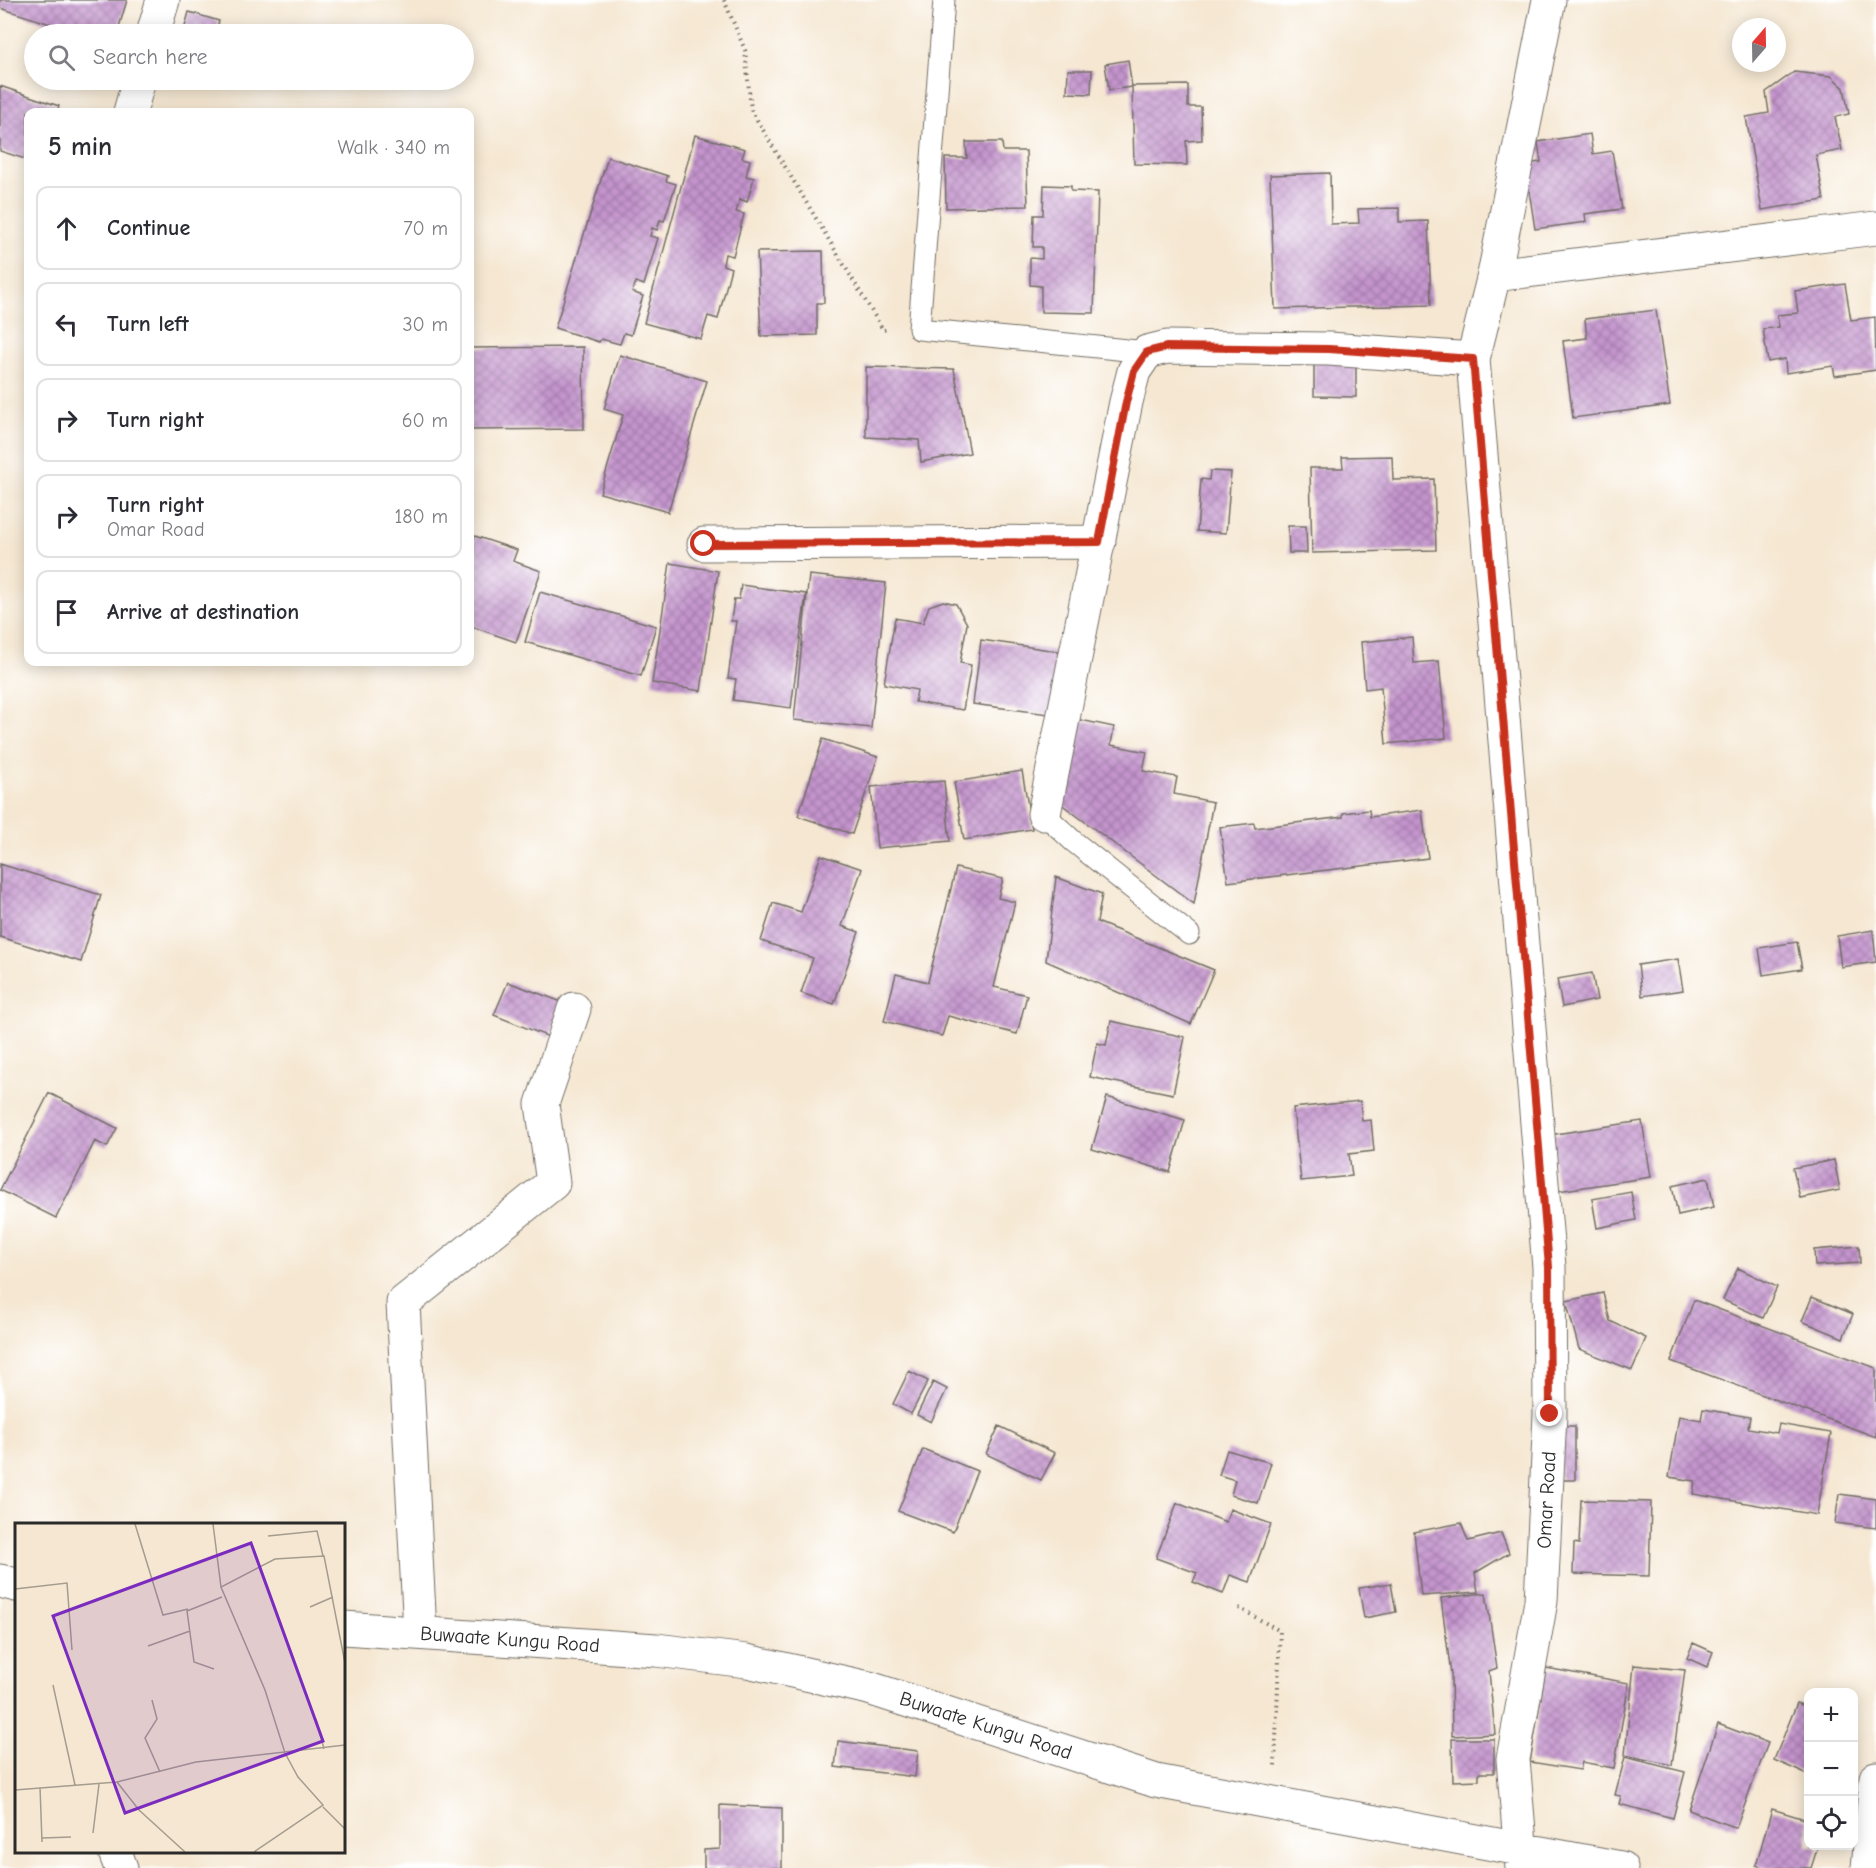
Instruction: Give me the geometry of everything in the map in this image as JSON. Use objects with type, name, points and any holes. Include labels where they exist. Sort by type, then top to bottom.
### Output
[{"type":"street","points":[[156,24],[163,0]]},
{"type":"street","name":"Omar Road","points":[[1521,1859],[1513,1759],[1541,1601],[1550,1414],[1549,1267],[1473,359],[1494,275],[1549,0]]},
{"type":"street","points":[[131,108],[137,90]]},
{"type":"street","points":[[1494,275],[1876,228]]},
{"type":"street","points":[[1044,814],[1126,402],[1134,371],[1147,352],[1167,347],[1329,349],[1473,359]]},
{"type":"street","points":[[704,544],[1099,542]]},
{"type":"street","points":[[420,1632],[403,1303],[553,1183],[542,1104],[574,1008]]},
{"type":"street","points":[[0,1581],[15,1585]]},
{"type":"street","name":"Buwaate Kungu Road","points":[[345,1628],[645,1649],[747,1661],[869,1688],[1156,1781],[1274,1803],[1521,1859],[1621,1868]]},
{"type":"street","points":[[1868,1868],[1876,1778]]},
{"type":"street","points":[[116,1853],[122,1868]]},
{"type":"lane","points":[[944,0],[919,329],[1147,352]]},
{"type":"lane","points":[[1044,814],[1073,841],[1189,934]]},
{"type":"path","points":[[724,0],[745,50],[751,110],[883,330],[919,329]]},
{"type":"path","points":[[1239,1608],[1280,1631],[1274,1803]]},
{"type":"building","points":[[0,0],[127,0],[120,24],[50,24],[0,8]]},
{"type":"building","points":[[189,12],[219,21],[218,24],[186,24]]},
{"type":"building","points":[[1128,60],[1132,87],[1109,90],[1105,64]]},
{"type":"building","points":[[1068,70],[1092,70],[1091,94],[1067,93]]},
{"type":"building","points":[[1794,72],[1831,76],[1844,88],[1849,114],[1835,117],[1842,150],[1816,155],[1824,200],[1762,210],[1746,117],[1769,113],[1766,92]]},
{"type":"building","points":[[1188,85],[1188,107],[1201,107],[1202,140],[1186,141],[1187,165],[1134,164],[1132,86]]},
{"type":"building","points":[[0,86],[59,106],[58,108],[24,108],[24,159],[0,151]]},
{"type":"building","points":[[1590,134],[1593,154],[1612,151],[1622,209],[1585,214],[1586,222],[1535,229],[1525,164],[1541,162],[1538,142]]},
{"type":"building","points":[[695,135],[745,149],[742,158],[750,160],[746,176],[754,178],[747,202],[740,199],[736,212],[744,214],[733,256],[725,254],[723,265],[731,268],[718,319],[708,316],[701,339],[644,323]]},
{"type":"building","points":[[966,142],[1002,142],[1003,151],[1026,151],[1028,206],[946,208],[945,158],[967,158]]},
{"type":"building","points":[[608,157],[668,176],[666,181],[676,184],[664,221],[660,220],[657,230],[652,228],[650,236],[658,238],[644,285],[636,282],[632,292],[643,296],[631,335],[624,333],[620,344],[601,339],[599,342],[555,328]]},
{"type":"building","points":[[1330,173],[1331,224],[1359,223],[1358,209],[1399,208],[1399,222],[1428,221],[1431,305],[1275,309],[1270,175]]},
{"type":"building","points":[[1044,185],[1071,186],[1071,191],[1098,192],[1094,313],[1041,312],[1041,286],[1030,285],[1030,258],[1042,259],[1042,247],[1033,247],[1034,215],[1043,215]]},
{"type":"building","points":[[823,251],[824,303],[817,303],[817,335],[761,336],[757,252]]},
{"type":"building","points":[[1845,284],[1851,320],[1875,317],[1876,370],[1835,376],[1833,366],[1786,373],[1785,359],[1768,362],[1763,329],[1779,327],[1777,315],[1798,313],[1795,291]]},
{"type":"building","points":[[1656,310],[1670,405],[1573,418],[1563,341],[1587,338],[1585,319]]},
{"type":"building","points":[[583,347],[584,429],[474,430],[474,348]]},
{"type":"building","points":[[620,355],[707,381],[668,512],[600,493],[623,415],[604,409]]},
{"type":"building","points":[[1314,358],[1356,359],[1356,397],[1314,396]]},
{"type":"building","points":[[866,367],[954,369],[970,453],[921,462],[919,440],[866,437]]},
{"type":"building","points":[[1392,456],[1393,480],[1434,479],[1436,550],[1312,553],[1310,468],[1343,468],[1342,457]]},
{"type":"building","points":[[1210,471],[1231,472],[1226,533],[1197,531],[1201,479],[1209,480]]},
{"type":"building","points":[[1288,526],[1306,526],[1307,553],[1289,553]]},
{"type":"building","points":[[475,536],[517,550],[513,561],[541,571],[516,642],[474,627]]},
{"type":"building","points":[[670,563],[718,571],[701,691],[652,683]]},
{"type":"building","points":[[809,575],[886,583],[871,728],[794,720]]},
{"type":"building","points":[[741,585],[806,594],[791,708],[733,700],[736,679],[728,678],[736,621],[731,621],[734,599],[739,599]]},
{"type":"building","points":[[540,592],[656,626],[641,676],[525,642]]},
{"type":"building","points":[[943,601],[956,604],[967,624],[960,663],[971,665],[963,710],[915,702],[917,690],[884,684],[895,618],[923,623],[929,606]]},
{"type":"building","points":[[1412,637],[1414,663],[1439,661],[1446,738],[1386,744],[1381,687],[1365,689],[1361,642]]},
{"type":"building","points":[[981,640],[1064,652],[1056,715],[973,704]]},
{"type":"building","points":[[1071,718],[1114,727],[1111,745],[1147,752],[1143,771],[1177,777],[1174,794],[1213,802],[1194,904],[1056,800]]},
{"type":"building","points":[[823,739],[878,757],[852,834],[798,816]]},
{"type":"building","points":[[1022,771],[1032,829],[964,840],[954,782]]},
{"type":"building","points":[[944,781],[950,841],[877,848],[871,787]]},
{"type":"building","points":[[1369,810],[1370,817],[1422,810],[1428,858],[1228,882],[1220,827],[1254,823],[1255,828],[1343,817],[1343,813]]},
{"type":"building","points":[[821,855],[862,869],[842,926],[859,932],[834,1004],[801,993],[813,958],[761,941],[773,903],[801,912]]},
{"type":"building","points":[[0,864],[101,895],[81,962],[0,937]]},
{"type":"building","points":[[956,868],[1003,879],[998,898],[1015,902],[994,987],[1027,995],[1017,1034],[948,1016],[942,1036],[884,1021],[896,974],[928,982]]},
{"type":"building","points":[[1056,877],[1102,894],[1097,922],[1214,970],[1191,1024],[1046,961]]},
{"type":"building","points":[[1873,930],[1876,962],[1841,967],[1837,936]]},
{"type":"building","points":[[1797,942],[1802,969],[1763,975],[1759,948]]},
{"type":"building","points":[[1678,959],[1683,990],[1642,996],[1638,965]]},
{"type":"building","points":[[1592,973],[1597,1000],[1562,1007],[1557,979]]},
{"type":"building","points":[[508,982],[562,1002],[549,1037],[494,1015]]},
{"type":"building","points":[[1111,1021],[1185,1037],[1173,1094],[1090,1077],[1097,1043],[1106,1045]]},
{"type":"building","points":[[49,1093],[117,1128],[107,1147],[95,1141],[56,1218],[0,1190]]},
{"type":"building","points":[[1107,1097],[1185,1120],[1170,1172],[1092,1149]]},
{"type":"building","points":[[1360,1101],[1362,1121],[1371,1120],[1374,1151],[1349,1154],[1352,1176],[1301,1181],[1293,1108]]},
{"type":"building","points":[[1642,1121],[1651,1177],[1558,1191],[1549,1135]]},
{"type":"building","points":[[1834,1160],[1840,1190],[1800,1198],[1793,1168]]},
{"type":"building","points":[[1708,1178],[1714,1207],[1678,1215],[1672,1186]]},
{"type":"building","points":[[1631,1192],[1636,1220],[1597,1228],[1592,1199]]},
{"type":"building","points":[[1859,1246],[1860,1263],[1815,1266],[1814,1250]]},
{"type":"building","points":[[1738,1268],[1777,1287],[1763,1318],[1723,1300]]},
{"type":"building","points":[[1603,1293],[1610,1321],[1646,1338],[1632,1370],[1579,1349],[1566,1301]]},
{"type":"building","points":[[1812,1297],[1853,1314],[1843,1338],[1802,1321]]},
{"type":"building","points":[[1694,1300],[1876,1368],[1876,1437],[1671,1361]]},
{"type":"building","points":[[909,1371],[928,1381],[911,1414],[893,1404]]},
{"type":"building","points":[[933,1382],[947,1389],[931,1422],[917,1415]]},
{"type":"building","points":[[1703,1409],[1750,1417],[1748,1428],[1777,1433],[1779,1424],[1831,1433],[1817,1515],[1693,1494],[1695,1481],[1669,1477],[1679,1416],[1701,1420]]},
{"type":"building","points":[[999,1426],[1055,1453],[1041,1480],[986,1454]]},
{"type":"building","points":[[1559,1426],[1575,1426],[1575,1480],[1560,1480]]},
{"type":"building","points":[[923,1449],[977,1471],[953,1532],[898,1511]]},
{"type":"building","points":[[1227,1450],[1271,1463],[1258,1503],[1231,1495],[1235,1480],[1219,1475]]},
{"type":"building","points":[[1839,1494],[1876,1499],[1876,1528],[1835,1523]]},
{"type":"building","points":[[1581,1500],[1651,1502],[1649,1576],[1573,1574],[1574,1543],[1579,1544]]},
{"type":"building","points":[[1177,1503],[1226,1522],[1230,1509],[1271,1524],[1250,1582],[1230,1575],[1223,1594],[1193,1582],[1197,1573],[1156,1558]]},
{"type":"building","points":[[1461,1523],[1468,1541],[1501,1533],[1509,1553],[1475,1573],[1478,1592],[1421,1596],[1414,1532]]},
{"type":"building","points":[[1391,1583],[1396,1612],[1364,1618],[1359,1588]]},
{"type":"building","points":[[1486,1593],[1497,1668],[1489,1671],[1495,1734],[1452,1736],[1451,1674],[1441,1598]]},
{"type":"building","points":[[1693,1643],[1713,1652],[1707,1667],[1687,1658]]},
{"type":"building","points":[[1634,1665],[1685,1670],[1672,1765],[1625,1755]]},
{"type":"building","points":[[1546,1668],[1629,1683],[1614,1768],[1582,1762],[1580,1770],[1530,1762]]},
{"type":"building","points":[[1797,1703],[1804,1706],[1804,1773],[1774,1760]]},
{"type":"building","points":[[1718,1724],[1768,1743],[1736,1828],[1689,1810]]},
{"type":"building","points":[[1452,1739],[1494,1739],[1494,1773],[1479,1773],[1479,1780],[1453,1781]]},
{"type":"building","points":[[838,1741],[918,1751],[915,1777],[835,1767]]},
{"type":"building","points":[[1625,1757],[1685,1772],[1673,1818],[1619,1804],[1621,1796],[1615,1795]]},
{"type":"building","points":[[720,1805],[782,1808],[782,1868],[704,1868],[704,1850],[720,1849]]},
{"type":"building","points":[[1772,1809],[1804,1819],[1804,1850],[1817,1850],[1811,1868],[1765,1868],[1756,1865]]},
{"type":"route","points":[[704,544],[1099,542],[1126,402],[1134,371],[1147,352],[1167,347],[1329,349],[1473,359],[1532,1087],[1549,1267],[1550,1414]]}]
